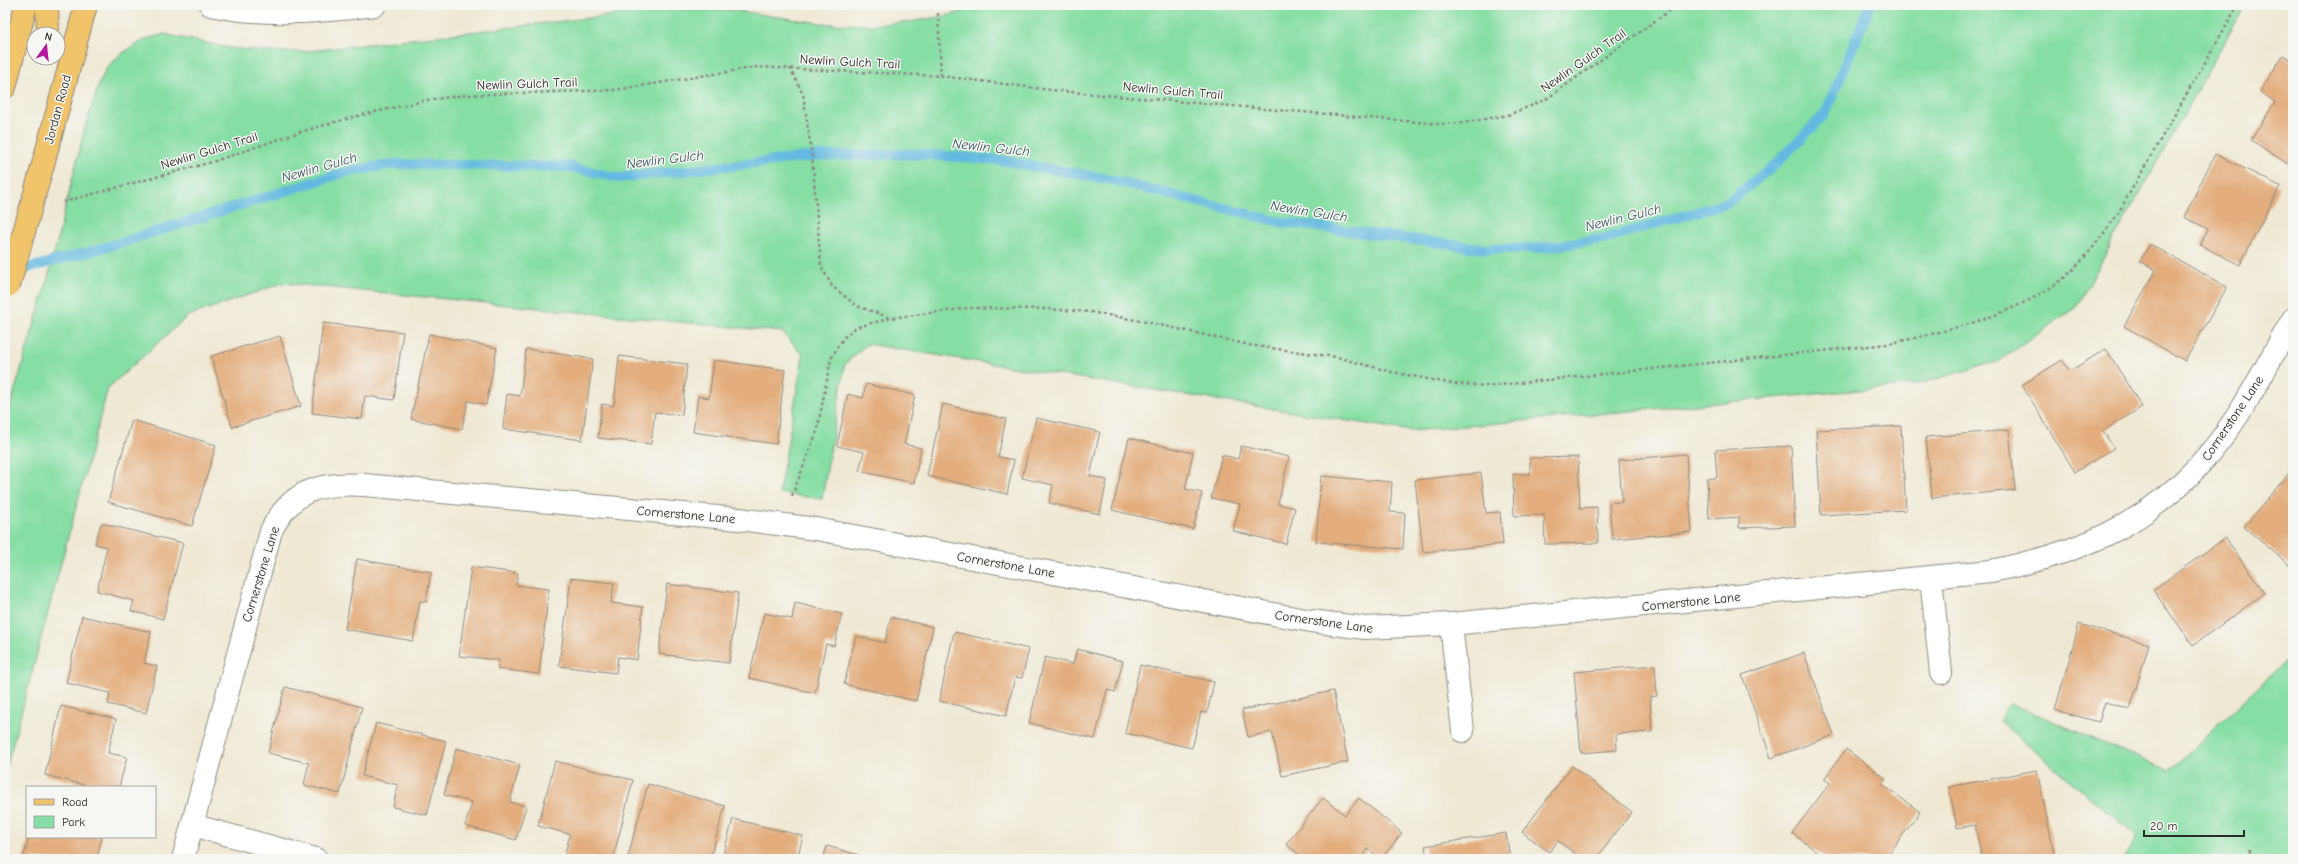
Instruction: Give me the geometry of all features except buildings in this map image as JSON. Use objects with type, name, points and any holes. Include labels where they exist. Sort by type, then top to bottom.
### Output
[{"type":"main road","points":[[5,88],[26,5]]},
{"type":"main road","points":[[47,5],[48,26]]},
{"type":"main road","name":"Jordan Road","points":[[5,298],[86,5]]},
{"type":"main road","points":[[59,66],[64,81]]},
{"type":"street","points":[[211,5],[256,12],[288,14],[375,5]]},
{"type":"street","name":"Cornerstone Lane","points":[[182,859],[271,531],[279,515],[292,501],[321,487],[343,484],[732,518],[781,525],[1311,621],[1365,628],[1451,624],[1931,578],[1991,571],[2055,557],[2097,540],[2139,516],[2185,480],[2220,441],[2240,411],[2293,319]]},
{"type":"street","points":[[1931,578],[1941,673]]},
{"type":"street","points":[[1451,624],[1463,732]]},
{"type":"street","points":[[192,825],[316,859]]},
{"type":"path","name":"Newlin Gulch Trail","points":[[56,204],[77,197],[212,162],[300,132],[360,115],[428,100],[465,95],[614,90],[757,67],[941,76],[1059,91],[1440,124],[1462,123],[1508,115],[1545,100],[1677,5]]},
{"type":"path","points":[[781,525],[817,431],[831,359],[846,335],[857,327],[891,318],[969,308],[1047,309],[1091,312],[1152,323],[1249,345],[1336,356],[1392,372],[1454,384],[1491,386],[1852,348],[1914,338],[1968,323],[2010,307],[2057,283],[2072,269],[2117,215],[2238,5]]},
{"type":"path","points":[[938,13],[941,76]]},
{"type":"path","points":[[790,68],[803,94],[812,156],[821,266],[832,286],[857,306],[891,318]]},
{"type":"path","points":[[2249,849],[2255,859]]},
{"type":"green space","points":[[982,5],[2245,5],[2076,307],[1999,361],[1915,385],[1411,431],[867,344],[845,364],[822,499],[779,493],[803,355],[782,332],[283,283],[188,316],[108,388],[5,773],[5,423],[47,282],[85,127],[99,84],[107,67],[124,52],[146,39],[164,34],[230,48],[271,52],[301,52],[664,9],[732,10],[827,24],[872,25],[915,21],[950,15]]},
{"type":"green space","points":[[2293,654],[2293,859],[2123,859],[2137,837],[1999,721],[2010,703],[2169,771]]},
{"type":"waterway","name":"Newlin Gulch","points":[[13,272],[100,249],[349,171],[395,164],[571,167],[619,178],[817,156],[917,154],[999,160],[1107,179],[1280,222],[1485,249],[1540,248],[1607,238],[1727,203],[1777,163],[1825,114],[1870,5]]}]
